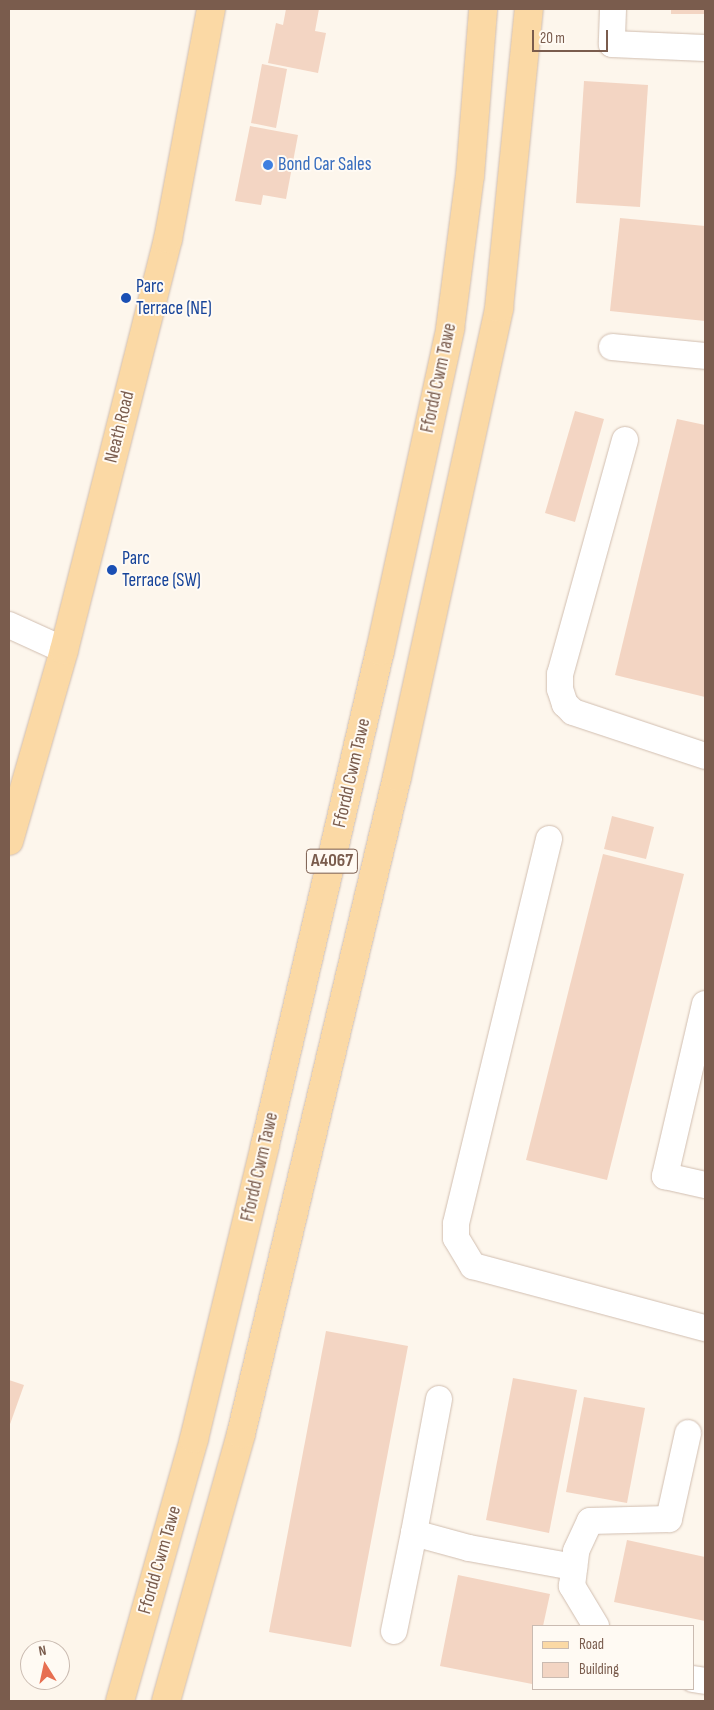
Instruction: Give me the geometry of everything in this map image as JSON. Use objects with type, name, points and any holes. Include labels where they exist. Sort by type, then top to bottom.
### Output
[{"type":"main road","name":"Neath Road","points":[[9,841],[64,650],[168,239],[211,9]]},
{"type":"main road","name":"Ffordd Cwm Tawe","points":[[120,1701],[194,1439],[261,1164],[380,651],[450,330],[470,176],[483,9]]},
{"type":"main road","name":"A4067","points":[[166,1701],[246,1415],[399,767],[499,308],[529,9]]},
{"type":"street","points":[[613,9],[612,44],[705,48]]},
{"type":"street","points":[[612,347],[705,356]]},
{"type":"street","points":[[625,440],[560,674],[560,689],[565,704],[574,712],[705,756]]},
{"type":"street","points":[[9,626],[64,650]]},
{"type":"street","points":[[549,839],[456,1224],[456,1238],[473,1266],[705,1328]]},
{"type":"street","points":[[705,1004],[665,1176],[705,1185]]},
{"type":"street","points":[[394,1631],[439,1399]]},
{"type":"street","points":[[595,1625],[572,1586],[576,1551],[590,1521],[668,1519],[688,1433]]},
{"type":"street","points":[[414,1532],[468,1548],[574,1567]]},
{"type":"building","points":[[286,9],[319,9],[315,31],[326,33],[318,73],[268,63],[276,23],[283,25]]},
{"type":"building","points":[[671,9],[705,9],[705,14],[671,14]]},
{"type":"building","points":[[262,64],[287,69],[276,128],[251,123]]},
{"type":"building","points":[[584,81],[648,85],[640,207],[576,203]]},
{"type":"building","name":"Bond Car Sales","points":[[250,126],[298,135],[286,199],[263,195],[261,205],[235,201]]},
{"type":"building","points":[[620,218],[705,226],[705,321],[610,311]]},
{"type":"building","points":[[575,411],[604,419],[575,522],[545,513]]},
{"type":"building","points":[[677,419],[705,425],[705,697],[615,675]]},
{"type":"building","points":[[612,816],[654,827],[646,859],[604,849]]},
{"type":"building","points":[[603,854],[684,874],[607,1180],[526,1160]]},
{"type":"building","points":[[326,1331],[408,1346],[351,1647],[269,1632]]},
{"type":"building","points":[[513,1378],[577,1390],[549,1533],[486,1520]]},
{"type":"building","points":[[9,1380],[24,1385],[9,1427]]},
{"type":"building","points":[[584,1397],[645,1408],[627,1503],[566,1492]]},
{"type":"building","points":[[627,1540],[705,1557],[705,1621],[614,1602]]},
{"type":"building","points":[[458,1575],[550,1594],[543,1625],[532,1625],[532,1684],[440,1666]]},
{"type":"place","name":"Bond Car Sales","points":[[268,165]]},
{"type":"place","name":"Parc Terrace (NE)","points":[[126,298]]},
{"type":"place","name":"Parc Terrace (SW)","points":[[112,570]]}]
